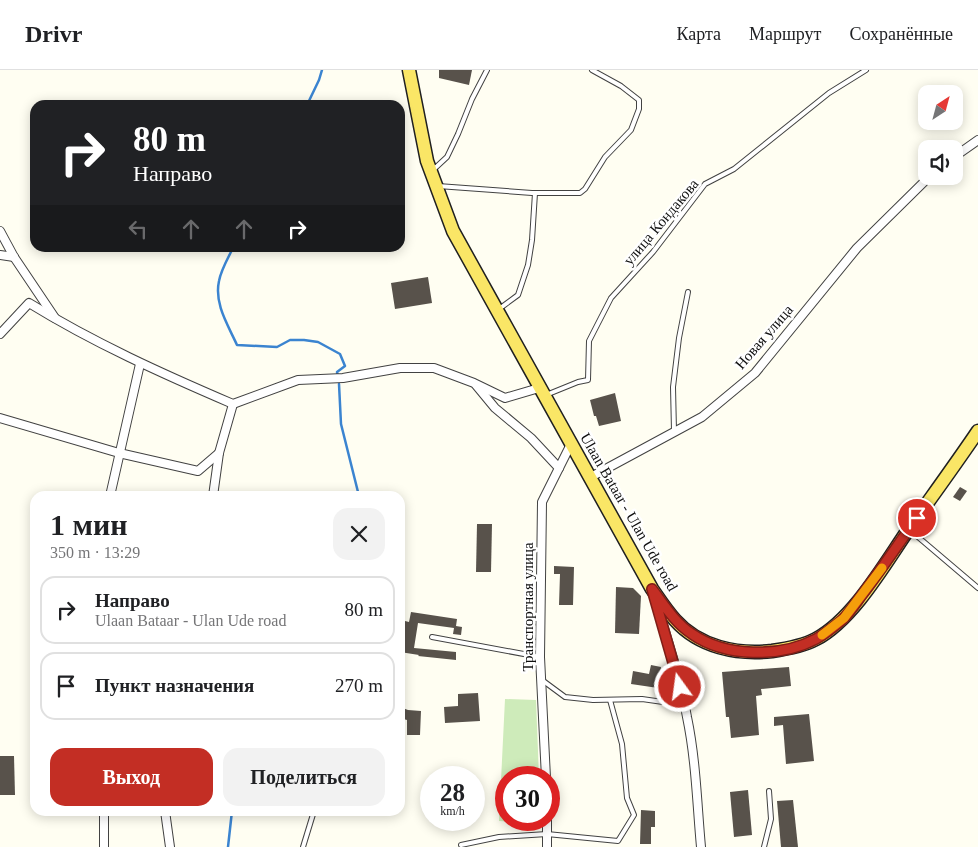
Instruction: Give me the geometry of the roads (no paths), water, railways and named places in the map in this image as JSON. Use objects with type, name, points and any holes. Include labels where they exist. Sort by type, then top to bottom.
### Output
[{"type":"main road","name":"Ulaan Bataar - Ulan Ude road","points":[[410,70],[427,161],[453,231],[652,589],[675,620],[692,634],[711,645],[738,652],[787,649],[816,639],[844,618],[869,586],[978,431]]},
{"type":"main road","points":[[961,456],[978,436]]},
{"type":"street","points":[[963,151],[978,140]]},
{"type":"street","name":"Новая улица","points":[[589,478],[702,417],[755,373],[857,248],[921,185]]},
{"type":"street","points":[[0,231],[14,257],[56,320]]},
{"type":"street","points":[[0,255],[14,257]]},
{"type":"street","points":[[0,334],[29,303],[56,320],[140,364],[233,404],[298,380],[344,378],[400,368],[434,368],[474,383],[505,398],[542,392]]},
{"type":"street","points":[[111,491],[118,453],[140,364]]},
{"type":"street","points":[[474,383],[495,408],[531,438],[559,468]]},
{"type":"street","points":[[214,491],[219,453],[233,404]]},
{"type":"street","points":[[0,418],[118,453],[198,471],[219,453]]},
{"type":"street","name":"Транспортная улица","points":[[545,766],[540,656],[542,502],[571,444]]},
{"type":"street","points":[[652,589],[671,653],[692,746],[701,847]]},
{"type":"street","points":[[104,816],[104,847]]},
{"type":"street","points":[[167,816],[170,847]]},
{"type":"street","points":[[547,834],[547,847]]},
{"type":"lane","points":[[431,171],[447,157],[472,99],[487,70]]},
{"type":"lane","points":[[436,185],[535,193],[580,193],[585,189],[605,156],[631,130],[639,109],[639,100],[621,86],[592,70]]},
{"type":"lane","name":"улица Кондакова","points":[[542,392],[588,380],[589,341],[610,298],[653,252],[705,184],[734,169],[829,93],[866,70]]},
{"type":"lane","points":[[496,311],[518,296],[528,265],[532,240],[535,193]]},
{"type":"lane","points":[[674,432],[673,387],[679,338],[688,292]]},
{"type":"lane","points":[[909,529],[978,588]]},
{"type":"lane","points":[[432,637],[540,656]]},
{"type":"lane","points":[[541,679],[565,697],[593,700],[642,699],[684,705]]},
{"type":"lane","points":[[461,845],[499,837],[547,834],[618,841],[634,815],[628,798],[622,744],[610,700]]},
{"type":"lane","points":[[764,847],[771,819],[769,791]]},
{"type":"lane","points":[[303,847],[312,816]]},
{"type":"waterway","points":[[309,100],[322,70]]},
{"type":"waterway","points":[[231,252],[221,273],[218,298],[237,345],[277,347],[290,340],[318,342],[340,354],[345,366],[337,372],[338,377]]},
{"type":"waterway","points":[[339,384],[341,424],[358,491]]},
{"type":"waterway","points":[[228,847],[231,816]]}]
